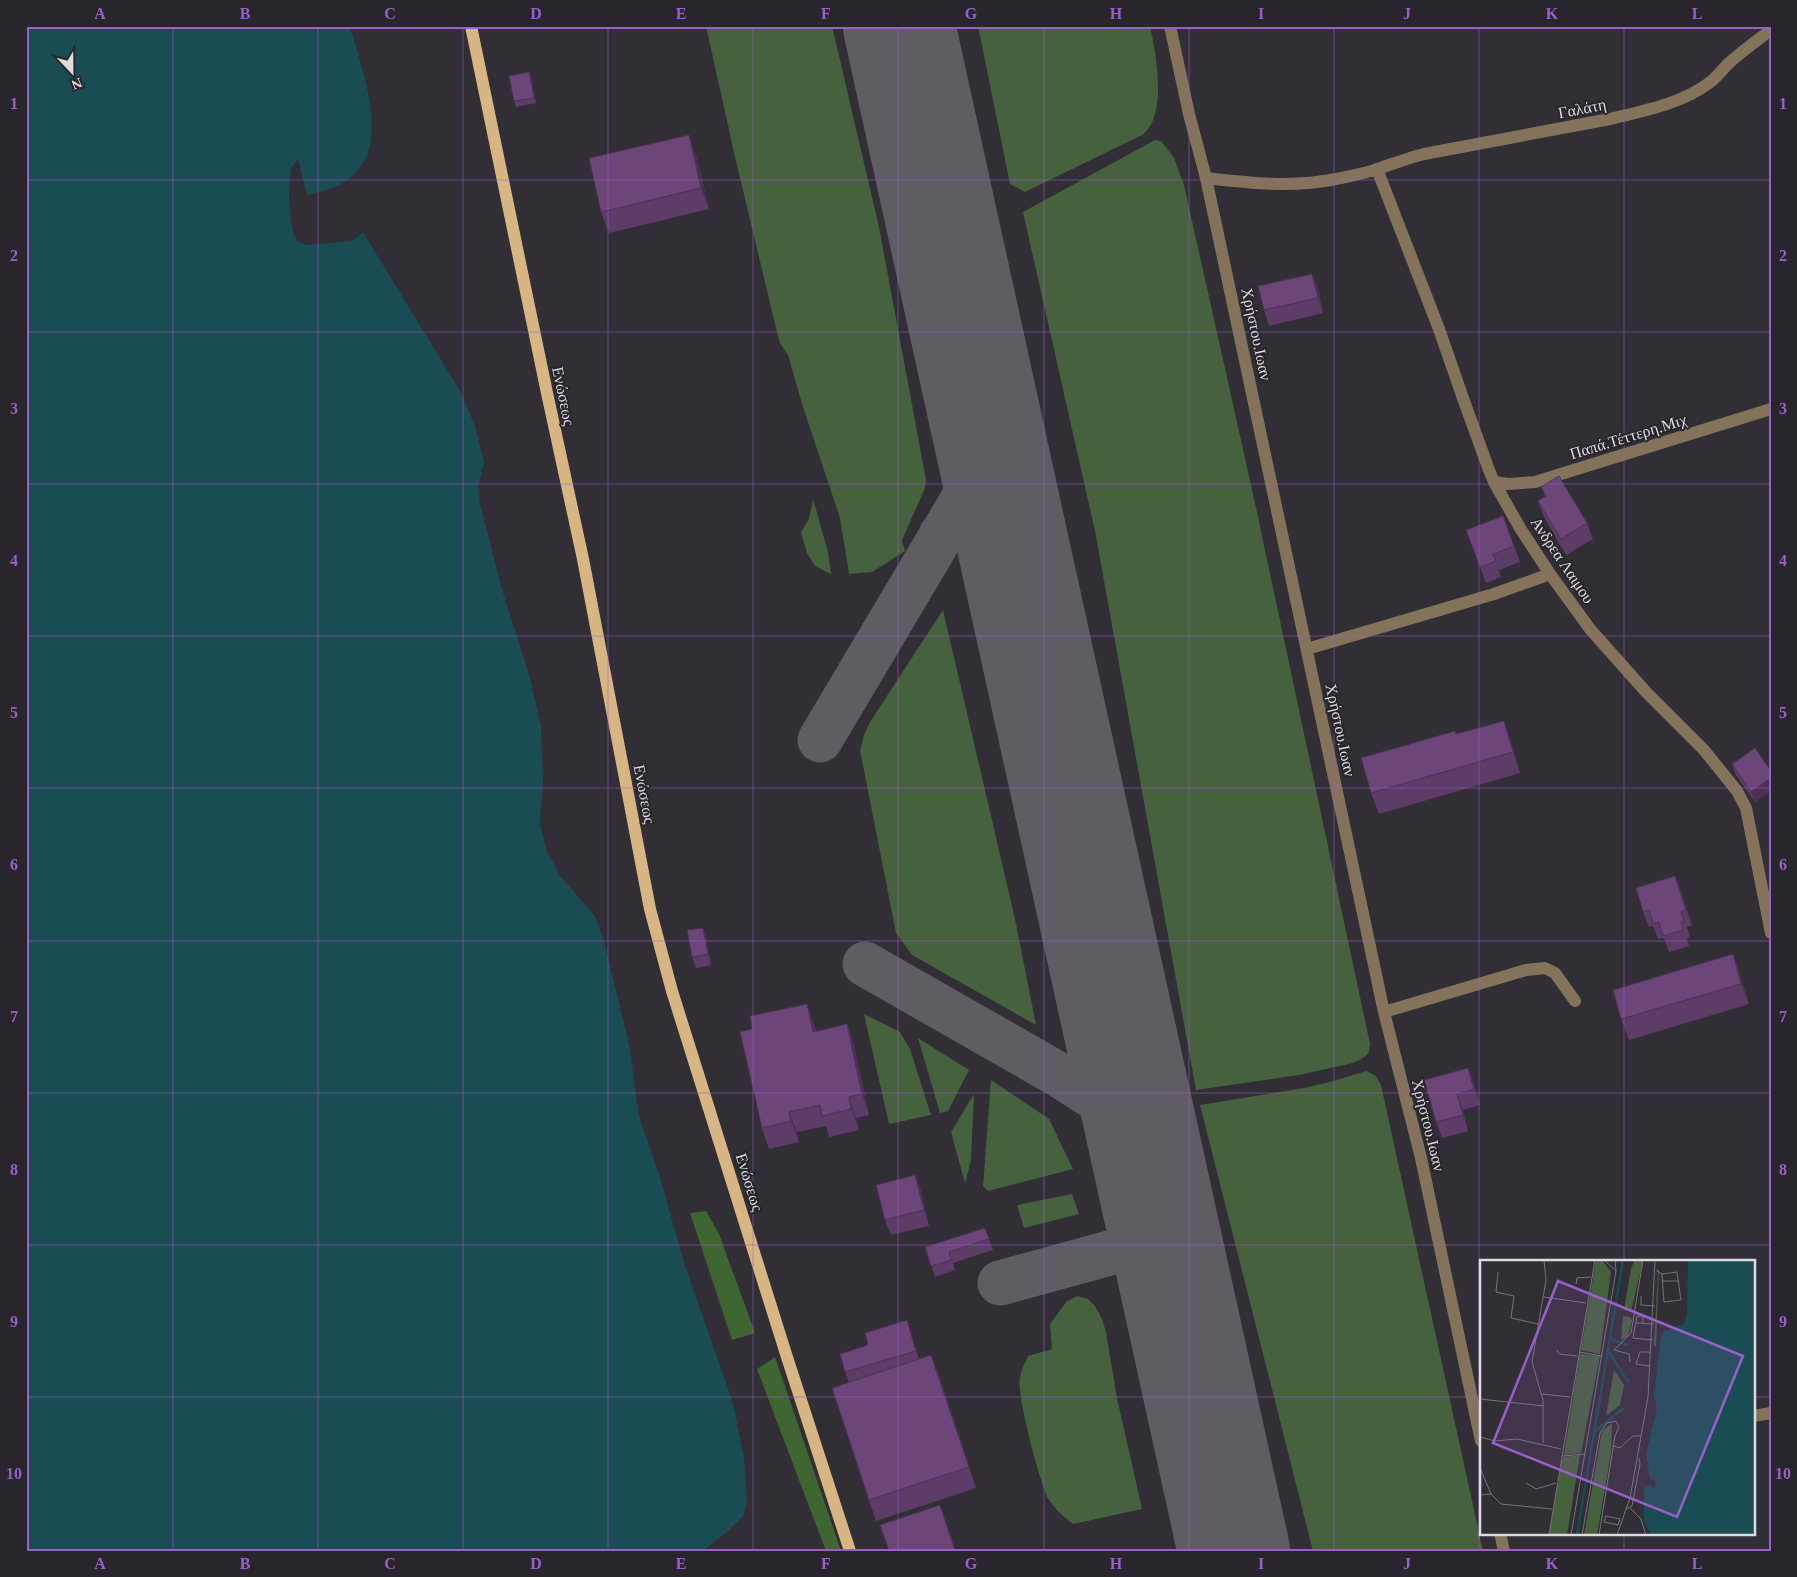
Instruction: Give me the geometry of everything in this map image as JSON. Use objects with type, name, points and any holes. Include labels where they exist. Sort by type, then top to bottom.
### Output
[{"type":"main road","name":"Ενώσεως","points":[[471,26],[583,559],[650,909],[672,991],[850,1551]]},
{"type":"street","name":"Χρήστου.Ιωαν","points":[[1170,26],[1189,114],[1206,178],[1384,1012],[1421,1158],[1480,1436]]},
{"type":"street","name":"Γαλάτη","points":[[1206,178],[1272,185],[1298,184],[1334,179],[1377,170],[1424,154],[1610,119],[1661,106],[1708,84],[1728,64],[1771,30]]},
{"type":"street","name":"Ανδρεα Λαιμου","points":[[1377,170],[1440,329],[1494,482],[1520,528],[1550,574],[1590,629],[1646,692],[1704,750],[1737,791],[1747,815],[1771,933]]},
{"type":"street","name":"Παπά.Τέττερη.Μιχ","points":[[1494,482],[1508,484],[1535,482],[1771,409]]},
{"type":"street","points":[[1308,649],[1494,594],[1550,574]]},
{"type":"street","points":[[1384,1012],[1526,970],[1545,968],[1555,973],[1575,1001]]},
{"type":"street","points":[[1754,1416],[1771,1412]]},
{"type":"street","points":[[1500,1534],[1504,1551]]},
{"type":"green space","points":[[706,26],[832,26],[879,227],[926,480],[925,488],[902,540],[905,551],[872,572],[849,574],[840,518],[803,407],[788,355],[780,343],[776,328]]},
{"type":"green space","points":[[978,26],[1150,26],[1157,68],[1158,100],[1150,126],[1142,135],[1025,192],[1010,184]]},
{"type":"green space","points":[[1155,140],[1161,141],[1174,158],[1184,185],[1255,503],[1370,1044],[1369,1052],[1363,1058],[1353,1063],[1299,1075],[1196,1090],[1095,531],[1023,212]]},
{"type":"green space","points":[[813,499],[828,552],[831,574],[815,566],[807,553],[801,532],[809,519]]},
{"type":"green space","points":[[943,610],[1015,919],[1036,1025],[912,955],[896,933],[860,750],[870,722]]},
{"type":"green space","points":[[864,1014],[900,1032],[910,1049],[931,1115],[889,1124]]},
{"type":"green space","points":[[918,1038],[969,1070],[948,1111],[940,1113]]},
{"type":"green space","points":[[1366,1071],[1376,1076],[1381,1085],[1483,1551],[1313,1551],[1200,1105],[1304,1088]]},
{"type":"green space","points":[[991,1080],[1049,1119],[1073,1169],[988,1191],[983,1186]]},
{"type":"green space","points":[[974,1094],[971,1160],[965,1183],[951,1132]]},
{"type":"green space","points":[[1072,1194],[1079,1214],[1024,1228],[1017,1205]]},
{"type":"green space","points":[[706,1211],[719,1234],[755,1333],[732,1340],[690,1213]]},
{"type":"green space","points":[[1078,1296],[1088,1299],[1095,1306],[1106,1332],[1117,1398],[1142,1509],[1073,1524],[1054,1507],[1045,1491],[1030,1439],[1020,1387],[1023,1366],[1028,1356],[1052,1349],[1050,1324],[1067,1301]]},
{"type":"green space","points":[[775,1357],[841,1551],[826,1551],[757,1369]]},
{"type":"water","points":[[26,26],[350,26],[370,105],[372,126],[370,146],[363,163],[350,178],[335,187],[307,195],[298,159],[291,168],[289,196],[293,232],[297,241],[307,245],[352,241],[363,232],[460,391],[475,426],[484,462],[478,487],[480,504],[501,586],[530,678],[541,727],[543,782],[540,823],[546,849],[560,876],[595,916],[603,937],[629,1044],[639,1116],[659,1174],[685,1266],[733,1403],[744,1458],[747,1500],[744,1515],[703,1551],[26,1551]]},
{"type":"building","points":[[529,72],[534,98],[514,101],[509,76]]},
{"type":"building","points":[[689,135],[701,188],[601,212],[589,158]]},
{"type":"building","points":[[1312,274],[1318,298],[1264,310],[1258,286]]},
{"type":"building","points":[[1559,476],[1587,523],[1561,539],[1538,501],[1546,496],[1541,487]]},
{"type":"building","points":[[1503,516],[1514,546],[1493,554],[1496,561],[1480,567],[1466,530]]},
{"type":"building","points":[[1504,721],[1513,752],[1371,793],[1361,758],[1455,731],[1456,734]]},
{"type":"building","points":[[1755,748],[1771,771],[1771,778],[1751,792],[1732,764]]},
{"type":"building","points":[[1675,876],[1686,910],[1681,911],[1684,921],[1681,922],[1683,930],[1663,936],[1659,922],[1653,924],[1649,910],[1643,912],[1636,888]]},
{"type":"building","points":[[703,928],[708,954],[692,957],[687,930]]},
{"type":"building","points":[[1733,954],[1741,984],[1621,1019],[1613,990]]},
{"type":"building","points":[[807,1004],[813,1032],[847,1024],[862,1094],[849,1097],[851,1109],[822,1116],[820,1105],[789,1112],[791,1121],[762,1128],[740,1032],[752,1029],[750,1016]]},
{"type":"building","points":[[1468,1068],[1474,1089],[1457,1094],[1463,1115],[1436,1122],[1424,1080]]},
{"type":"building","points":[[915,1175],[924,1210],[885,1220],[876,1185]]},
{"type":"building","points":[[985,1228],[989,1239],[949,1252],[951,1260],[931,1266],[925,1247]]},
{"type":"building","points":[[907,1320],[916,1351],[845,1372],[840,1354],[868,1345],[865,1333]]},
{"type":"building","points":[[931,1355],[969,1467],[869,1500],[832,1388]]},
{"type":"building","points":[[940,1505],[955,1551],[889,1551],[880,1525]]},
{"type":"taxiway","points":[[820,740],[975,479],[985,457],[990,438]]},
{"type":"taxiway","points":[[941,535],[951,522],[957,518],[972,513],[980,513],[987,514],[1000,521],[1008,531],[1013,545]]},
{"type":"taxiway","points":[[865,964],[1061,1076],[1103,1103],[1128,1122],[1148,1156]]},
{"type":"taxiway","points":[[1061,1076],[1076,1082],[1092,1082],[1099,1079],[1111,1068],[1124,1049]]},
{"type":"taxiway","points":[[1000,1283],[1128,1248],[1152,1250],[1171,1264]]},
{"type":"runway","points":[[899,26],[1234,1551]]}]
